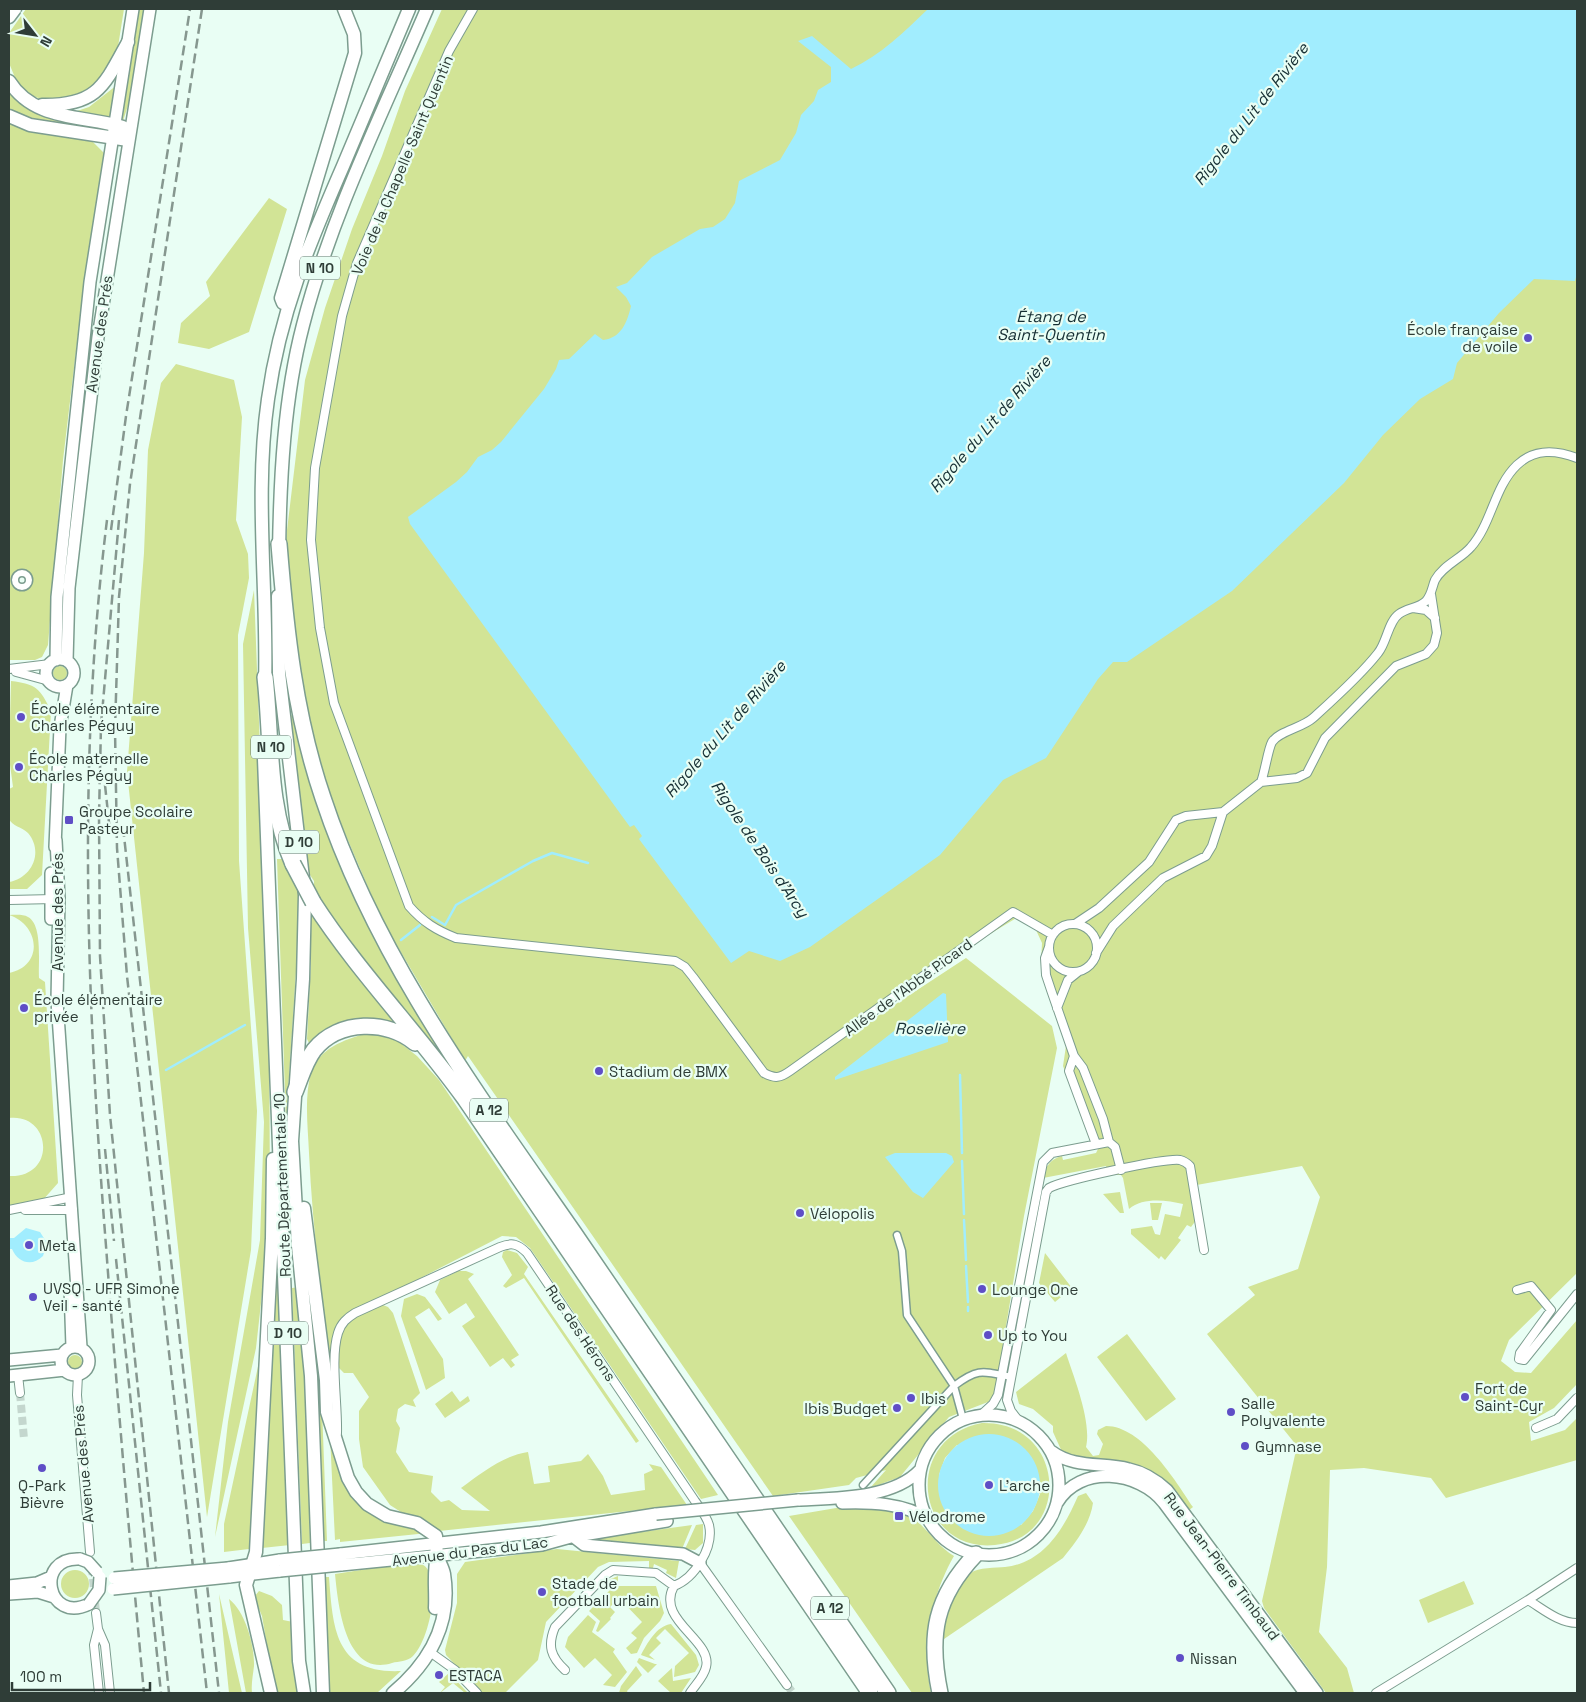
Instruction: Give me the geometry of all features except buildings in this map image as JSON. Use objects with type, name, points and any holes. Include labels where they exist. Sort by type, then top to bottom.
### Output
[{"type":"highway","name":"N 10","points":[[279,544],[289,657]]},
{"type":"highway","name":"A 12","points":[[289,657],[312,762],[328,815],[363,899],[412,992],[475,1090],[888,1693]]},
{"type":"highway","name":"N 10","points":[[265,677],[277,816]]},
{"type":"highway","name":"A 12","points":[[277,816],[293,864],[313,902],[342,944],[436,1060],[870,1693]]},
{"type":"highway","points":[[295,1092],[305,1066],[316,1048],[331,1036],[352,1028],[374,1026],[392,1029],[407,1036],[436,1060]]},
{"type":"highway","points":[[940,1693],[935,1657],[938,1619],[954,1579],[976,1554]]},
{"type":"main road","points":[[9,17],[15,9]]},
{"type":"main road","name":"Avenue des Prés","points":[[57,662],[57,597],[88,292],[133,9]]},
{"type":"main road","name":"Avenue des Prés","points":[[78,1375],[86,1371],[90,1362],[88,1354],[76,1347],[69,1204],[63,1176],[65,1136],[57,984],[50,930],[55,899],[51,872],[56,840],[60,727],[46,672],[57,662],[69,588],[98,336],[150,9]]},
{"type":"main road","points":[[286,310],[281,298],[354,53],[354,34],[344,9]]},
{"type":"main road","name":"N 10","points":[[265,677],[261,494],[264,434],[268,397],[286,310],[303,257],[409,9]]},
{"type":"main road","name":"N 10","points":[[279,544],[287,418],[302,326],[317,275],[352,183],[427,9]]},
{"type":"main road","points":[[31,102],[42,105],[63,106],[82,101],[97,91],[109,78],[128,42]]},
{"type":"main road","points":[[9,81],[15,91],[47,112],[123,127],[128,140],[30,125],[9,116]]},
{"type":"main road","name":"D 10","points":[[279,544],[277,639],[279,673],[305,895],[303,979],[292,1141],[298,1246],[310,1376],[323,1693]]},
{"type":"main road","name":"Avenue des Prés","points":[[57,662],[74,673],[67,685]]},
{"type":"main road","name":"Route Départementale 10","points":[[265,677],[265,781],[299,1661],[304,1693]]},
{"type":"main road","points":[[50,682],[59,687],[67,685],[60,727]]},
{"type":"main road","name":"D 10","points":[[292,1141],[301,1170],[302,1195],[326,1380],[327,1412],[348,1478],[362,1498],[387,1516],[418,1523],[427,1528],[436,1536],[437,1550]]},
{"type":"main road","name":"D 10","points":[[271,1693],[246,1585],[256,1552],[272,1238],[273,1160],[280,1146]]},
{"type":"main road","points":[[9,1360],[62,1355],[76,1347]]},
{"type":"main road","points":[[62,1355],[61,1363],[65,1370],[70,1374],[78,1375]]},
{"type":"main road","points":[[13,1376],[65,1370]]},
{"type":"main road","points":[[981,1415],[1001,1415],[1018,1420],[1039,1435],[1051,1451],[1059,1477],[1057,1505],[1044,1529],[1026,1545],[1004,1554],[976,1554],[960,1549],[947,1541],[928,1519],[920,1498],[920,1470],[925,1455],[936,1438],[963,1419],[981,1415]]},
{"type":"main road","name":"Rue Jean-Pierre Timbaud","points":[[1051,1451],[1063,1459],[1080,1464],[1137,1471],[1166,1490],[1318,1693]]},
{"type":"main road","name":"Avenue du Pas du Lac","points":[[99,1590],[250,1569],[437,1550],[541,1532],[571,1532],[668,1521],[866,1494],[904,1483],[920,1470]]},
{"type":"main road","name":"Rue Jean-Pierre Timbaud","points":[[1057,1505],[1063,1494],[1076,1485],[1102,1476],[1127,1478],[1151,1489],[1164,1503],[1305,1693]]},
{"type":"main road","name":"Avenue du Pas du Lac","points":[[571,1532],[656,1514],[800,1503],[876,1504],[914,1511],[928,1519]]},
{"type":"main road","points":[[571,1532],[584,1545],[683,1554],[700,1563]]},
{"type":"main road","points":[[393,1693],[411,1678],[430,1652],[441,1624],[445,1591],[444,1573],[437,1550]]},
{"type":"main road","points":[[382,1693],[404,1676],[425,1644],[434,1616],[436,1592],[433,1572],[437,1550]]},
{"type":"main road","points":[[9,1586],[37,1583],[51,1577],[59,1565],[65,1561],[77,1559],[91,1565],[100,1577],[99,1590],[93,1600],[80,1608],[65,1606],[54,1597],[38,1592],[9,1594]]},
{"type":"main road","name":"Avenue du Pas du Lac","points":[[100,1577],[114,1578],[228,1572]]},
{"type":"main road","points":[[51,1577],[51,1590],[54,1597]]},
{"type":"street","name":"Voie de la Chapelle Saint Quentin","points":[[473,9],[450,51],[358,263],[342,316],[315,468],[311,540],[320,628],[334,703],[409,906],[423,921],[438,931],[456,938],[675,961],[685,967],[693,976],[764,1073],[773,1078],[782,1077],[790,1071]]},
{"type":"street","points":[[1122,1170],[1115,1147],[1109,1142],[1103,1119],[1083,1068],[1074,1056],[1046,975],[1045,958],[1053,935],[1062,927],[1075,924],[1099,908],[1149,862],[1176,820],[1186,816],[1223,812],[1261,782],[1267,767],[1272,742],[1280,735],[1298,729],[1312,719],[1377,654],[1399,614],[1425,602],[1431,594],[1435,580],[1471,547],[1483,530],[1505,478],[1519,463],[1547,451],[1559,451],[1577,458]]},
{"type":"street","points":[[1261,782],[1297,778],[1307,773],[1325,738],[1396,666],[1426,654],[1434,645],[1437,633],[1431,594]]},
{"type":"street","points":[[1413,608],[1426,610],[1435,618]]},
{"type":"street","points":[[9,670],[57,662]]},
{"type":"street","points":[[9,670],[50,682]]},
{"type":"street","points":[[1056,1008],[1068,980],[1090,964],[1113,926],[1163,878],[1206,856],[1212,846],[1223,812]]},
{"type":"street","points":[[9,900],[55,899]]},
{"type":"street","name":"Allée de l'Abbé Picard","points":[[790,1071],[1014,912],[1053,935]]},
{"type":"street","points":[[1075,924],[1082,926],[1094,937],[1096,952]]},
{"type":"street","points":[[1049,947],[1053,961],[1058,966],[1064,970],[1079,971]]},
{"type":"street","points":[[1074,1056],[1069,1071],[1091,1125],[1096,1144]]},
{"type":"street","points":[[1077,1094],[1082,1085],[1088,1085],[1091,1089]]},
{"type":"street","points":[[981,1415],[996,1399],[1002,1375],[1043,1162],[1052,1153],[1109,1142]]},
{"type":"street","points":[[1018,1420],[1008,1403],[1011,1377],[1046,1192],[1054,1185],[1172,1160],[1183,1160],[1190,1166],[1204,1250]]},
{"type":"street","points":[[11,1210],[69,1204]]},
{"type":"street","points":[[11,1210],[69,1204]]},
{"type":"street","points":[[897,1235],[903,1258],[904,1295],[907,1315],[954,1386],[963,1419]]},
{"type":"street","name":"Rue des Hérons","points":[[337,1440],[335,1346],[338,1331],[345,1320],[355,1313],[500,1247],[510,1243],[518,1245],[527,1253],[695,1500],[708,1524],[710,1537],[700,1563]]},
{"type":"street","points":[[1517,1290],[1531,1286],[1551,1310],[1520,1352],[1519,1358],[1524,1360],[1577,1294]]},
{"type":"street","points":[[863,1485],[954,1386],[971,1373],[984,1372],[1011,1377]]},
{"type":"street","name":"Avenue des Prés","points":[[78,1375],[77,1395],[90,1552]]},
{"type":"street","points":[[13,1376],[20,1393]]},
{"type":"street","points":[[1536,1428],[1557,1419],[1577,1398]]},
{"type":"street","points":[[674,1586],[681,1583],[697,1570],[700,1563]]},
{"type":"street","points":[[700,1563],[787,1685]]},
{"type":"street","points":[[1376,1693],[1577,1568]]},
{"type":"street","points":[[565,1670],[554,1658],[550,1650],[551,1638],[555,1627],[606,1574],[613,1570],[656,1573],[674,1586]]},
{"type":"street","points":[[674,1586],[670,1600],[674,1615],[705,1655],[707,1665],[690,1693]]},
{"type":"street","points":[[1528,1600],[1558,1618],[1569,1623],[1577,1623]]},
{"type":"street","points":[[96,1613],[98,1629],[105,1645],[110,1693]]},
{"type":"street","points":[[98,1629],[94,1645],[99,1693]]},
{"type":"street","points":[[430,1652],[455,1670],[477,1693]]},
{"type":"green space","points":[[26,9],[124,9],[117,53],[105,78],[74,100],[45,101],[31,95],[18,85],[9,63],[9,33]]},
{"type":"green space","points":[[139,9],[146,9],[131,96],[123,121],[121,120]]},
{"type":"green space","points":[[442,9],[1577,9],[1577,1273],[1509,1340],[1501,1361],[1515,1372],[1531,1373],[1577,1320],[1577,1384],[1554,1408],[1529,1422],[1531,1441],[1565,1430],[1577,1418],[1577,1460],[1446,1498],[1431,1478],[1364,1468],[1330,1470],[1327,1567],[1319,1632],[1347,1668],[1354,1693],[1326,1693],[1264,1608],[1262,1601],[1297,1446],[1207,1334],[1255,1295],[1248,1287],[1298,1269],[1320,1197],[1302,1166],[1191,1186],[1197,1219],[1191,1227],[1187,1225],[1178,1238],[1181,1240],[1165,1260],[1161,1256],[1159,1259],[1131,1234],[1131,1229],[1152,1226],[1155,1234],[1160,1235],[1165,1214],[1180,1217],[1183,1204],[1155,1200],[1135,1205],[1129,1209],[1123,1178],[1121,1175],[1115,1175],[1112,1168],[1107,1170],[1106,1166],[1043,1178],[1045,1170],[1055,1159],[1062,1156],[1063,1160],[1096,1153],[1098,1149],[1094,1149],[1063,1066],[1066,1046],[1047,992],[1041,963],[1042,943],[1036,930],[1018,917],[990,934],[841,1040],[966,958],[1052,1026],[1057,1048],[1024,1216],[995,1394],[988,1402],[949,1417],[900,1477],[870,1488],[886,1470],[856,1478],[849,1485],[773,1496],[468,1056],[465,1061],[382,920],[303,735],[279,597],[305,380],[325,308],[352,229],[382,156],[405,91]]},
{"type":"green space","points":[[117,85],[109,120],[74,112],[89,107]]},
{"type":"green space","points":[[9,92],[30,108],[42,113],[66,120],[106,127],[109,132],[34,121],[9,112]]},
{"type":"green space","points":[[9,121],[91,140],[104,153],[84,284],[63,460],[48,645],[42,657],[35,660],[9,660]],"holes":[[[21,572],[27,573],[29,581],[23,588],[20,588],[15,581]]]},
{"type":"green space","points":[[269,198],[287,209],[249,332],[209,349],[178,343],[181,323],[210,296],[206,282]]},
{"type":"green space","points":[[176,364],[234,380],[242,417],[236,520],[248,554],[249,578],[238,635],[239,861],[257,1111],[251,1250],[207,1517],[127,772],[144,553],[148,450],[161,383]]},
{"type":"green space","points":[[254,590],[269,987],[270,1209],[256,1348],[215,1537],[228,1422],[260,1240],[264,1122],[248,928],[243,644]]},
{"type":"green space","points":[[60,666],[65,668],[67,673],[65,678],[60,680],[55,678],[53,673],[55,668]]},
{"type":"green space","points":[[11,681],[36,688],[44,697],[51,711],[42,875],[27,889],[9,889],[9,882],[17,880],[29,870],[35,856],[33,840],[28,833],[9,819],[9,789],[13,787],[9,757]]},
{"type":"green space","points":[[293,714],[308,776],[325,825],[348,880],[456,1075],[334,925],[314,895],[314,881],[308,872],[291,716]]},
{"type":"green space","points":[[277,859],[284,859],[301,897],[286,1122]]},
{"type":"green space","points":[[311,914],[403,1025],[386,1023],[310,1045],[307,1039],[311,963]]},
{"type":"green space","points":[[9,915],[28,917],[33,921],[38,936],[39,978],[45,982],[58,1183],[42,1201],[9,1207],[9,1176],[25,1174],[35,1167],[41,1157],[43,1146],[41,1135],[34,1125],[23,1119],[9,1118],[9,973],[20,969],[28,962],[33,954],[34,945],[27,927]]},
{"type":"green space","points":[[367,1033],[394,1038],[417,1056],[439,1080],[718,1495],[701,1499],[530,1248],[516,1237],[502,1236],[345,1317],[338,1328],[332,1351],[331,1377],[335,1415],[313,1219],[307,1103],[311,1073],[320,1057],[333,1046]]},
{"type":"green space","points":[[1120,1192],[1124,1213],[1120,1213],[1103,1194]]},
{"type":"green space","points":[[1150,1203],[1162,1203],[1158,1220],[1152,1220]]},
{"type":"green space","points":[[276,1225],[290,1545],[262,1548]]},
{"type":"green space","points":[[507,1250],[517,1253],[528,1267],[524,1274],[639,1441],[636,1443],[524,1278],[506,1288],[503,1286],[512,1275],[502,1257],[503,1252]]},
{"type":"green space","points":[[1045,1253],[1072,1288],[1055,1302],[1039,1283]]},
{"type":"green space","points":[[458,1271],[474,1274],[468,1279],[519,1355],[511,1360],[515,1365],[511,1368],[503,1358],[490,1367],[462,1326],[475,1317],[466,1303],[449,1314],[435,1292],[440,1280]]},
{"type":"green space","points":[[299,1287],[308,1424],[310,1543],[302,1544],[292,1288]]},
{"type":"green space","points":[[417,1294],[425,1297],[442,1319],[438,1321],[429,1308],[415,1317],[443,1359],[445,1378],[426,1390],[401,1316],[404,1299]]},
{"type":"green space","points":[[311,1305],[315,1316],[322,1408],[327,1541],[321,1541],[317,1383]]},
{"type":"green space","points":[[383,1305],[388,1307],[393,1313],[420,1393],[413,1400],[416,1407],[405,1404],[398,1409],[396,1421],[400,1428],[396,1452],[409,1472],[433,1476],[431,1492],[441,1502],[449,1500],[462,1510],[490,1511],[461,1488],[501,1461],[528,1452],[534,1484],[550,1482],[548,1466],[581,1461],[588,1454],[603,1476],[611,1495],[645,1490],[644,1474],[653,1470],[649,1464],[661,1467],[687,1505],[439,1531],[427,1521],[404,1514],[390,1505],[363,1467],[359,1439],[359,1411],[369,1397],[353,1373],[344,1373],[339,1368],[340,1342],[346,1326],[359,1316]]},
{"type":"green space","points":[[1127,1334],[1176,1399],[1146,1421],[1097,1357]]},
{"type":"green space","points":[[262,1348],[251,1544],[249,1549],[224,1552],[224,1524]]},
{"type":"green space","points":[[1066,1353],[1087,1425],[1086,1447],[1093,1456],[1099,1455],[1103,1444],[1097,1434],[1098,1430],[1106,1426],[1119,1428],[1132,1435],[1156,1456],[1177,1483],[1193,1507],[1188,1511],[1173,1491],[1092,1461],[1063,1454],[1053,1432],[1053,1426],[1033,1409],[1019,1404],[1016,1392]]},
{"type":"green space","points":[[72,1355],[78,1355],[82,1362],[78,1369],[72,1369],[68,1365],[68,1359]]},
{"type":"green space","points":[[452,1391],[460,1402],[468,1396],[470,1401],[445,1418],[435,1404]]},
{"type":"green space","points":[[982,1423],[1010,1427],[1030,1440],[1044,1459],[1049,1481],[1047,1503],[1038,1523],[1020,1538],[995,1545],[968,1543],[948,1531],[934,1514],[928,1493],[929,1470],[939,1450],[956,1433]],"holes":[[[957,1445],[1040,1494],[1033,1511],[1021,1525],[939,1475],[945,1458]]]},
{"type":"green space","points":[[330,1436],[343,1480],[351,1494],[360,1504],[386,1519],[428,1533],[340,1542],[340,1539],[335,1540]]},
{"type":"green space","points":[[1086,1493],[1093,1503],[1089,1518],[1063,1558],[944,1639],[939,1633],[956,1593],[965,1579],[974,1571],[1005,1567],[1031,1559],[1051,1542],[1066,1520],[1078,1496]]},
{"type":"green space","points":[[848,1506],[881,1507],[905,1513],[918,1522],[954,1556],[939,1588],[930,1623],[927,1658],[931,1693],[912,1693],[789,1516]]},
{"type":"green space","points":[[703,1524],[703,1543],[695,1550],[685,1549],[696,1525]]},
{"type":"green space","points":[[692,1525],[682,1549],[590,1539],[685,1526]]},
{"type":"green space","points":[[557,1549],[679,1561],[676,1578],[666,1573],[667,1570],[654,1564],[653,1568],[649,1568],[649,1561],[609,1562],[598,1567],[546,1622],[538,1660],[505,1693],[482,1693],[446,1655],[445,1650],[457,1603],[457,1574],[465,1562]]},
{"type":"green space","points":[[412,1562],[427,1568],[433,1589],[431,1614],[423,1639],[413,1656],[403,1661],[376,1665],[364,1660],[354,1649],[347,1635],[342,1619],[335,1574]]},
{"type":"green space","points":[[75,1570],[85,1574],[89,1584],[85,1594],[75,1598],[65,1594],[61,1584],[65,1574]]},
{"type":"green space","points":[[618,1576],[618,1586],[656,1586],[664,1613],[660,1621],[644,1638],[637,1653],[631,1654],[626,1648],[637,1638],[631,1633],[642,1622],[619,1598],[610,1607],[615,1612],[611,1619],[598,1632],[596,1631],[600,1621],[589,1611],[612,1588],[606,1581]]},
{"type":"green space","points":[[322,1577],[329,1577],[336,1630],[342,1645],[350,1656],[362,1665],[379,1670],[401,1671],[377,1693],[329,1693]]},
{"type":"green space","points":[[1464,1581],[1474,1604],[1428,1623],[1419,1600]]},
{"type":"green space","points":[[259,1591],[272,1596],[282,1605],[283,1620],[293,1622],[298,1693],[275,1693],[262,1616],[254,1597]]},
{"type":"green space","points":[[219,1594],[242,1693],[229,1693]]},
{"type":"green space","points":[[229,1599],[240,1612],[251,1639],[254,1658],[252,1693],[246,1693]]},
{"type":"green space","points":[[588,1615],[596,1622],[592,1632],[615,1649],[613,1652],[627,1672],[615,1687],[603,1685],[612,1675],[595,1658],[584,1668],[565,1647],[568,1637]]},
{"type":"green space","points":[[671,1624],[696,1655],[699,1665],[695,1672],[674,1677],[675,1666],[689,1653],[665,1629],[656,1638],[661,1643],[649,1655],[655,1660],[641,1655],[656,1632]]},
{"type":"green space","points":[[639,1658],[657,1664],[648,1673],[637,1662]]},
{"type":"green space","points":[[636,1666],[642,1675],[627,1691],[628,1693],[619,1693],[621,1686]]},
{"type":"green space","points":[[672,1668],[673,1681],[691,1678],[681,1693],[671,1693],[658,1681]]},
{"type":"green space","points":[[449,1673],[468,1693],[465,1693],[453,1683],[440,1693],[445,1687],[439,1682]]},
{"type":"water","name":"Étang de Saint-Quentin","points":[[928,9],[1577,9],[1577,273],[1575,281],[1534,279],[1499,313],[1457,363],[1453,379],[1420,399],[1383,435],[1344,483],[1232,591],[1127,662],[1113,662],[1098,679],[1046,758],[1003,780],[940,855],[810,947],[780,961],[749,951],[731,963],[639,839],[642,836],[634,825],[630,827],[410,524],[408,517],[456,482],[467,472],[478,457],[492,450],[501,442],[544,389],[559,360],[569,359],[595,334],[603,340],[619,333],[625,324],[631,306],[626,297],[616,287],[627,283],[652,257],[700,229],[713,227],[725,219],[735,203],[739,181],[780,160],[796,133],[801,115],[814,101],[818,90],[831,82],[831,67],[798,41],[812,36],[851,69],[882,50]]},
{"type":"water","name":"Roselière","points":[[943,993],[946,994],[948,1042],[835,1080],[835,1077]]},
{"type":"water","points":[[895,1153],[946,1153],[952,1156],[954,1162],[923,1198],[913,1192],[885,1157]]},
{"type":"water","name":"Meta","points":[[26,1228],[40,1232],[47,1243],[43,1256],[34,1262],[26,1262],[18,1258],[12,1249],[9,1249],[9,1238],[14,1238]]},
{"type":"water","points":[[989,1434],[1008,1438],[1025,1449],[1036,1466],[1040,1485],[1036,1504],[1025,1521],[1008,1532],[989,1536],[970,1532],[953,1521],[942,1504],[938,1485],[942,1466],[953,1449],[970,1438]]},
{"type":"waterway","points":[[432,917],[445,925],[456,905],[533,861],[552,853],[588,863]]},
{"type":"waterway","points":[[401,940],[420,925]]},
{"type":"waterway","points":[[166,1070],[245,1025]]},
{"type":"waterway","points":[[960,1075],[962,1153]]},
{"type":"waterway","points":[[962,1161],[964,1214]]},
{"type":"waterway","points":[[964,1220],[966,1260]]},
{"type":"waterway","points":[[966,1266],[968,1302]]},
{"type":"tunnel","points":[[20,1393],[24,1439]]},
{"type":"tunnel","points":[[92,1567],[96,1613]]},
{"type":"tunnel","points":[[787,1685],[793,1693]]},
{"type":"railway","points":[[111,530],[126,416],[190,9]]},
{"type":"railway","points":[[202,9],[130,484],[119,597],[115,729],[117,848],[127,976],[207,1693]]},
{"type":"railway","points":[[107,520],[98,611],[88,792],[90,974],[99,1155],[144,1693]]},
{"type":"railway","points":[[119,520],[101,725],[99,816],[100,956],[110,1115],[169,1693]]},
{"type":"railway","points":[[105,785],[110,832]]},
{"type":"railway","points":[[123,827],[219,1693]]},
{"type":"railway","points":[[105,1149],[114,1241]]},
{"type":"railway","points":[[116,1259],[161,1693]]},
{"type":"place","name":"École française de voile","points":[[1528,338]]},
{"type":"place","name":"École élémentaire Charles Péguy","points":[[21,717]]},
{"type":"place","name":"École maternelle Charles Péguy","points":[[19,767]]},
{"type":"place","name":"Groupe Scolaire Pasteur","points":[[69,820]]},
{"type":"place","name":"École élémentaire privée","points":[[24,1008]]},
{"type":"place","name":"Stadium de BMX","points":[[599,1071]]},
{"type":"place","name":"Vélopolis","points":[[800,1213]]},
{"type":"place","name":"Meta","points":[[29,1245]]},
{"type":"place","name":"Lounge One","points":[[982,1289]]},
{"type":"place","name":"UVSQ - UFR Simone Veil - santé","points":[[33,1297]]},
{"type":"place","name":"Up to You","points":[[988,1335]]},
{"type":"place","name":"Fort de Saint-Cyr","points":[[1465,1397]]},
{"type":"place","name":"Ibis","points":[[911,1398]]},
{"type":"place","name":"Ibis Budget","points":[[897,1408]]},
{"type":"place","name":"Salle Polyvalente","points":[[1231,1412]]},
{"type":"place","name":"Gymnase","points":[[1245,1446]]},
{"type":"place","name":"Q-Park Bièvre","points":[[42,1468]]},
{"type":"place","name":"L'arche","points":[[989,1485]]},
{"type":"place","name":"Vélodrome","points":[[899,1516]]},
{"type":"place","name":"Stade de football urbain","points":[[542,1592]]},
{"type":"place","name":"Nissan","points":[[1180,1658]]},
{"type":"place","name":"ESTACA","points":[[439,1675]]},
{"type":"water label","name":"Rigole du Lit de Rivière","points":[[1251,114]]},
{"type":"water label","name":"Rigole du Lit de Rivière","points":[[990,424]]},
{"type":"water label","name":"Rigole du Lit de Rivière","points":[[725,729]]},
{"type":"water label","name":"Rigole de Bois d'Arcy","points":[[760,849]]}]
